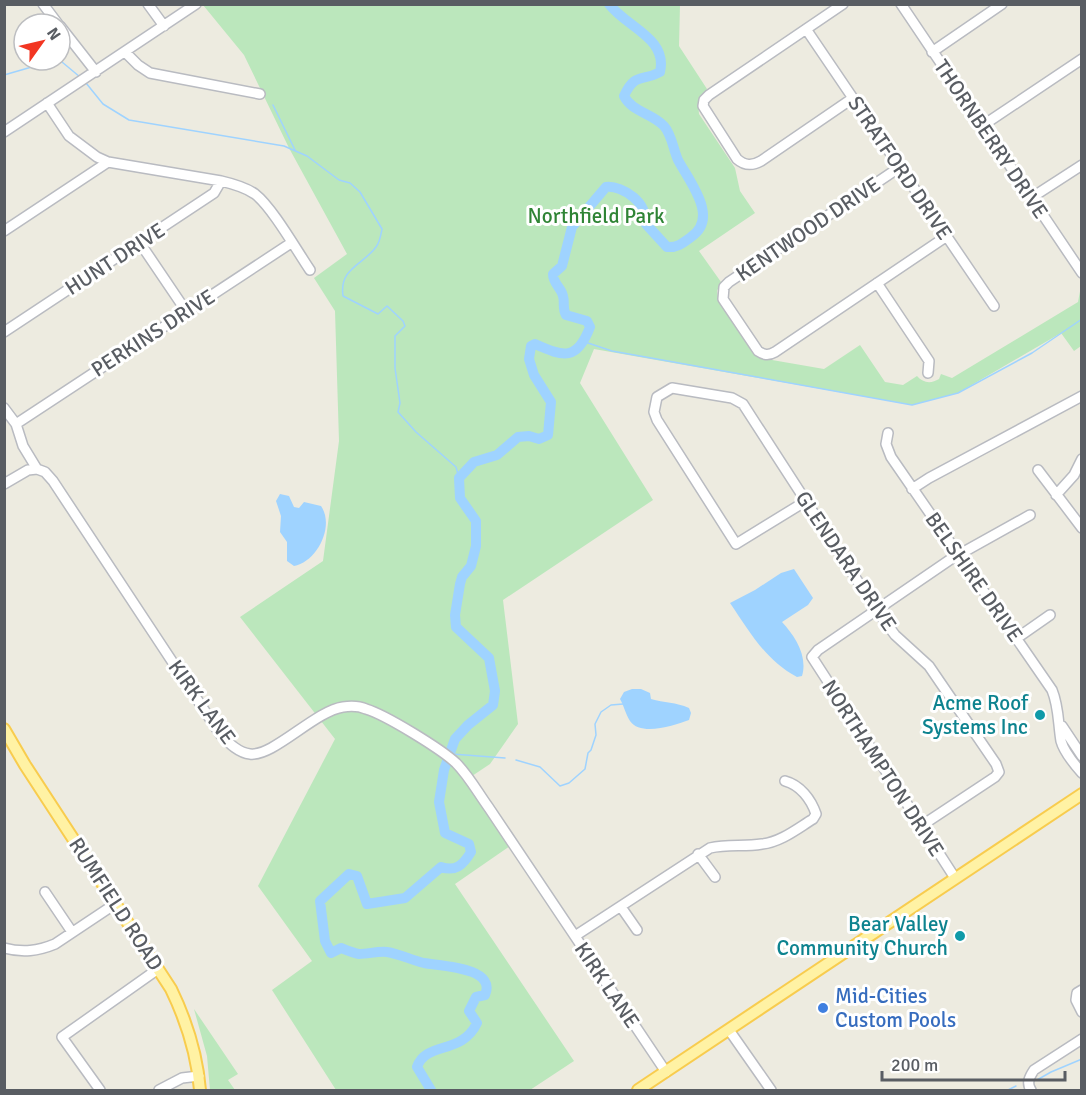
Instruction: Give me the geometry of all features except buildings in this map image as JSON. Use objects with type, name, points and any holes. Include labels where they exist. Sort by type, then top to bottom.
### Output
[{"type":"main road","name":"RUMFIELD ROAD","points":[[4,729],[25,765],[171,988],[192,1039],[200,1090]]},
{"type":"main road","points":[[638,1090],[1082,794]]},
{"type":"street","points":[[148,4],[164,26]]},
{"type":"street","points":[[4,132],[196,4]]},
{"type":"street","points":[[843,4],[704,100],[703,106],[737,159],[742,164],[749,165],[761,160],[853,98]]},
{"type":"street","name":"THORNBERRY DRIVE","points":[[901,4],[1081,273]]},
{"type":"street","points":[[932,52],[1002,4]]},
{"type":"street","name":"STRATFORD DRIVE","points":[[806,29],[994,306]]},
{"type":"street","points":[[72,44],[92,74]]},
{"type":"street","points":[[126,52],[138,65],[150,73],[260,94]]},
{"type":"street","points":[[982,126],[1082,59]]},
{"type":"street","points":[[47,103],[69,136],[87,151],[108,162],[239,185],[256,195],[310,270]]},
{"type":"street","points":[[4,231],[108,162]]},
{"type":"street","points":[[1031,198],[1082,165]]},
{"type":"street","name":"KENTWOOD DRIVE","points":[[877,283],[770,355],[758,351],[723,299],[724,287],[729,282],[900,167]]},
{"type":"street","name":"HUNT DRIVE","points":[[4,332],[214,193],[221,181]]},
{"type":"street","points":[[928,373],[929,361],[877,283],[947,236]]},
{"type":"street","points":[[140,243],[186,312]]},
{"type":"street","name":"PERKINS DRIVE","points":[[16,424],[291,243]]},
{"type":"street","name":"GLENDARA DRIVE","points":[[806,501],[736,544],[657,420],[654,412],[657,396],[672,388],[732,398],[743,404],[806,501],[877,611],[896,635],[929,666],[996,764],[999,772],[995,777],[921,826]]},
{"type":"street","points":[[912,489],[1082,396]]},
{"type":"street","name":"KIRK LANE","points":[[4,408],[16,424],[23,446],[37,469],[45,472],[53,481],[220,734],[237,750],[252,754],[262,752],[321,716],[344,707],[363,707],[442,752],[455,762],[489,808],[666,1072]]},
{"type":"street","name":"BELSHIRE DRIVE","points":[[888,433],[886,438],[888,451],[912,489],[1052,690],[1060,723],[1061,740],[1082,773]]},
{"type":"street","points":[[1056,495],[1074,475],[1082,459]]},
{"type":"street","points":[[4,484],[28,470],[37,469]]},
{"type":"street","points":[[1038,470],[1081,526]]},
{"type":"street","points":[[877,611],[958,555],[1030,516]]},
{"type":"street","name":"NORTHAMPTON DRIVE","points":[[877,611],[818,650],[812,657],[955,878]]},
{"type":"street","points":[[1017,638],[1050,615]]},
{"type":"street","name":"BELSHIRE DRIVE","points":[[1060,723],[1082,756]]},
{"type":"street","points":[[575,936],[710,848],[725,844],[763,844],[777,840],[813,819],[816,814],[814,807],[797,784],[785,781]]},
{"type":"street","points":[[698,854],[715,877]]},
{"type":"street","points":[[45,892],[72,932]]},
{"type":"street","points":[[4,948],[35,951],[55,944],[115,904]]},
{"type":"street","points":[[621,906],[637,930]]},
{"type":"street","points":[[100,1090],[62,1037],[158,969]]},
{"type":"street","points":[[1082,990],[1077,993],[1076,1000],[1082,1012]]},
{"type":"street","points":[[729,1030],[771,1090]]},
{"type":"street","points":[[1031,1090],[1029,1078],[1034,1070],[1082,1039]]},
{"type":"street","points":[[159,1090],[182,1078],[199,1076]]},
{"type":"green space","name":"Northfield Park","points":[[203,5],[680,5],[679,46],[707,89],[698,102],[699,114],[735,168],[740,191],[755,213],[699,251],[721,282],[717,291],[718,298],[754,354],[761,358],[824,369],[860,345],[885,382],[903,385],[917,376],[930,382],[939,379],[941,374],[952,378],[1078,302],[1081,286],[1081,346],[1074,351],[1061,333],[958,393],[912,405],[594,349],[580,383],[653,500],[503,600],[518,724],[490,764],[466,780],[510,846],[455,884],[574,1061],[530,1090],[336,1090],[272,990],[312,961],[258,886],[335,739],[240,617],[323,561],[339,441],[335,311],[314,278],[347,254],[289,148],[244,55]]},
{"type":"green space","points":[[194,1009],[238,1074],[228,1080],[235,1090],[210,1090],[207,1056]]},
{"type":"water","points":[[280,494],[289,496],[294,507],[299,508],[304,502],[321,506],[325,514],[325,533],[316,551],[310,558],[294,566],[287,561],[287,542],[280,532],[281,516],[276,501]]},
{"type":"water","points":[[794,569],[813,598],[808,605],[782,622],[796,640],[802,654],[802,676],[797,677],[767,654],[730,603],[781,573]]},
{"type":"water","points":[[641,689],[650,693],[651,699],[689,708],[691,713],[689,720],[650,729],[635,726],[630,721],[620,699],[624,692]]},
{"type":"waterway","points":[[431,1090],[417,1067],[428,1054],[463,1040],[470,1033],[477,1023],[469,1011],[476,997],[485,995],[486,986],[483,979],[465,970],[424,963],[387,952],[359,954],[341,948],[331,953],[325,941],[320,901],[349,874],[357,876],[367,904],[405,898],[441,867],[455,868],[465,861],[471,852],[469,844],[445,833],[439,802],[444,770],[455,739],[493,705],[495,691],[489,658],[456,627],[455,615],[460,584],[462,577],[471,566],[476,546],[476,521],[460,498],[459,478],[474,462],[497,455],[518,437],[529,436],[539,439],[548,435],[551,402],[534,375],[529,359],[531,346],[535,344],[554,352],[569,353],[580,346],[590,327],[587,321],[566,315],[562,293],[553,277],[553,274],[562,266],[572,227],[606,187],[620,189],[633,197],[643,209],[645,223],[667,247],[683,243],[699,229],[703,220],[700,199],[678,160],[667,130],[659,122],[632,106],[624,96],[635,80],[660,72],[661,60],[658,50],[644,34],[609,4]]},
{"type":"waterway","points":[[4,75],[49,62],[62,62],[80,77]]},
{"type":"waterway","points":[[86,83],[103,104],[129,120],[284,146],[307,156],[339,180],[350,183],[360,192],[382,229],[376,247],[348,273],[343,287],[343,296],[378,314],[387,306],[403,321],[405,326],[395,336],[395,368],[400,403],[398,412],[416,432],[456,467],[459,478]]},
{"type":"waterway","points":[[273,105],[295,150]]},
{"type":"waterway","points":[[585,342],[612,351],[912,405],[958,393],[1032,353],[1082,319]]},
{"type":"waterway","points":[[516,760],[540,767],[560,786],[569,783],[585,769],[588,753],[596,735],[595,724],[601,712],[611,705],[623,704]]},
{"type":"waterway","points":[[452,754],[505,758]]},
{"type":"waterway","points":[[1037,1080],[1082,1059]]},
{"type":"waterway","points":[[1008,1090],[1016,1086]]},
{"type":"place","name":"Acme Roof Systems Inc","points":[[1040,715]]},
{"type":"place","name":"Bear Valley Community Church","points":[[960,936]]},
{"type":"place","name":"Mid-Cities Custom Pools","points":[[823,1008]]}]
